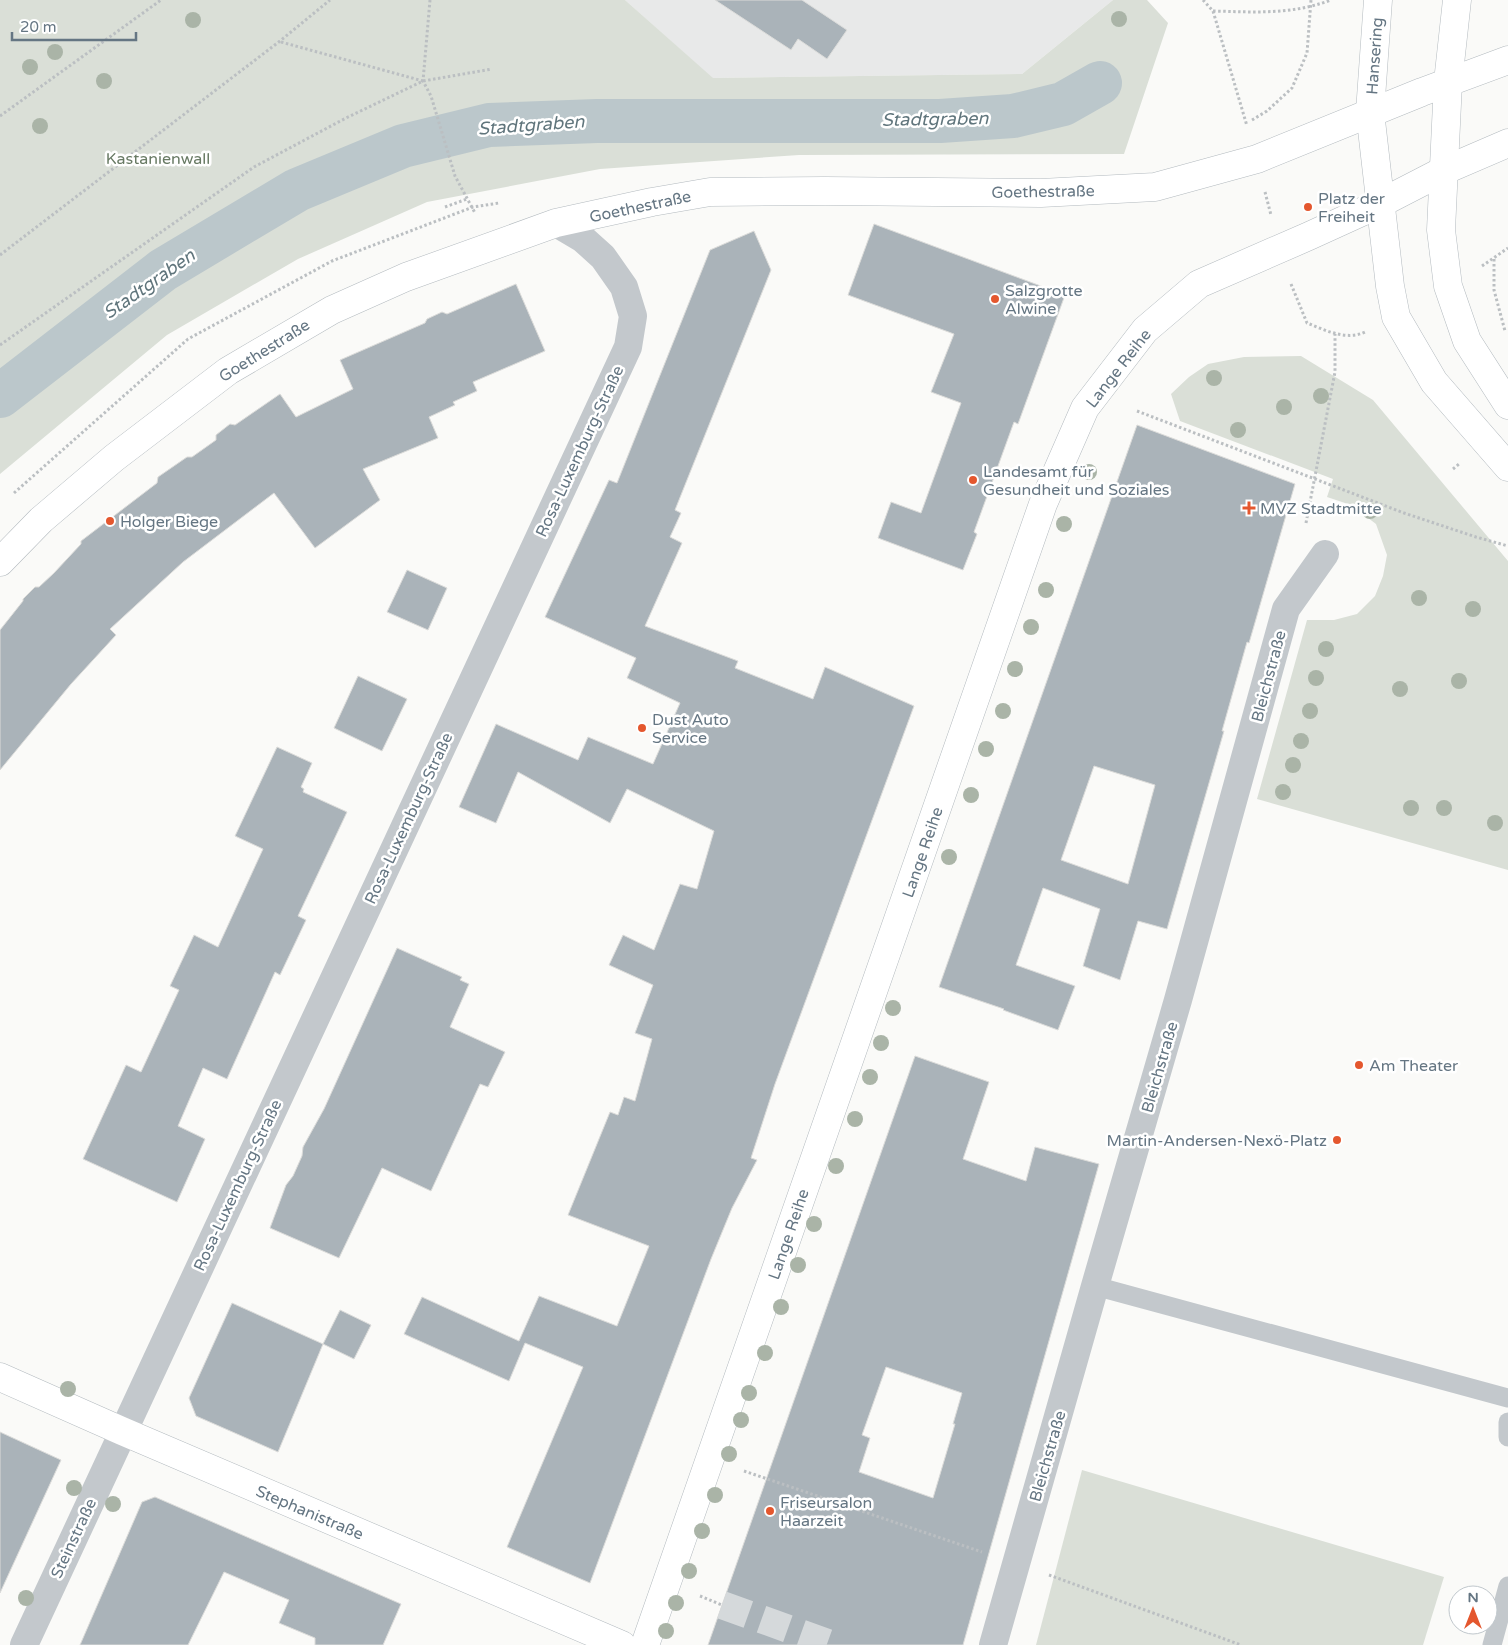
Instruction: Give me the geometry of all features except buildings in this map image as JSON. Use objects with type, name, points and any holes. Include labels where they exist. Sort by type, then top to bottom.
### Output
[{"type":"main road","name":"Hansering","points":[[1378,0],[1370,112],[1379,204],[1396,316],[1434,382],[1508,468]]},
{"type":"main road","points":[[1457,0],[1448,82],[1441,230],[1448,286],[1467,341],[1508,405]]},
{"type":"main road","name":"Goethestraße","points":[[0,562],[41,520],[114,458],[228,371],[332,310],[406,277],[556,223],[652,202],[710,192],[1041,193],[1155,187],[1257,159],[1370,112],[1508,60]]},
{"type":"main road","name":"Lange Reihe","points":[[645,1645],[1044,504],[1085,408],[1145,330],[1199,284],[1379,204],[1443,171],[1508,143]]},
{"type":"main road","name":"Stephanistraße","points":[[0,1377],[622,1645]]},
{"type":"street","name":"Rosa-Luxemburg-Straße","points":[[122,1431],[628,347],[633,316],[624,287],[603,257],[583,240],[556,223]]},
{"type":"street","name":"Bleichstraße","points":[[993,1645],[1178,1000],[1286,610],[1325,554]]},
{"type":"street","name":"Steinstraße","points":[[24,1645],[122,1431]]},
{"type":"lane","points":[[1095,1286],[1508,1398]]},
{"type":"lane","points":[[1508,1422],[1508,1436]]},
{"type":"lane","points":[[1492,1645],[1508,1586]]},
{"type":"path","points":[[0,116],[161,0]]},
{"type":"path","points":[[0,254],[280,41],[330,0]]},
{"type":"path","points":[[430,0],[423,81],[431,96],[455,176],[473,207],[491,247]]},
{"type":"path","points":[[1203,0],[1213,11],[1247,123],[1280,248],[1292,287],[1307,323],[1335,334],[1360,334],[1396,316]]},
{"type":"path","points":[[1247,123],[1267,111],[1292,88],[1307,53],[1311,0]]},
{"type":"path","points":[[1213,11],[1271,12],[1310,8],[1331,0]]},
{"type":"path","points":[[280,41],[423,81]]},
{"type":"path","points":[[0,345],[254,167],[346,118],[423,81],[492,69]]},
{"type":"path","points":[[445,207],[467,199]]},
{"type":"path","points":[[1448,286],[1508,248]]},
{"type":"path","points":[[1494,258],[1494,290],[1508,340]]},
{"type":"path","points":[[1305,526],[1316,479],[1335,372],[1335,334]]},
{"type":"path","points":[[1137,411],[1404,512],[1508,546]]},
{"type":"path","points":[[736,1468],[1016,1563],[1241,1645]]},
{"type":"path","points":[[692,1593],[722,1605]]},
{"type":"shaded area","points":[[625,0],[1113,0],[1022,74],[712,78]]},
{"type":"green space","name":"Kastanienwall","points":[[0,0],[625,0],[713,78],[1022,74],[1113,0],[1147,0],[1168,23],[1124,154],[799,155],[600,169],[427,202],[298,259],[167,335],[0,474]]},
{"type":"green space","points":[[1301,356],[1373,400],[1508,561],[1508,870],[1257,799],[1307,620],[1334,620],[1357,614],[1375,596],[1383,576],[1387,555],[1376,524],[1351,505],[1327,497],[1333,479],[1180,421],[1171,394],[1189,377],[1208,364],[1244,357]]},
{"type":"green space","points":[[1082,1470],[1444,1577],[1423,1645],[1036,1645]]},
{"type":"waterway","name":"Stadtgraben","points":[[0,396],[163,270],[297,190],[403,146],[489,125],[597,121],[940,121],[1013,116],[1063,104],[1100,83]]},
{"type":"tunnel","points":[[722,1605],[833,1645]]},
{"type":"place","name":"Platz der Freiheit","points":[[1308,207]]},
{"type":"place","name":"Salzgrotte Alwine","points":[[995,299]]},
{"type":"place","name":"Landesamt für Gesundheit und Soziales","points":[[973,480]]},
{"type":"place","name":"MVZ Stadtmitte","points":[[1249,508]]},
{"type":"place","name":"Holger Biege","points":[[110,521]]},
{"type":"place","name":"Dust Auto Service","points":[[642,728]]},
{"type":"place","name":"Am Theater","points":[[1359,1065]]},
{"type":"place","name":"Martin-Andersen-Nexö-Platz","points":[[1337,1140]]},
{"type":"place","name":"Friseursalon Haarzeit","points":[[770,1511]]}]
